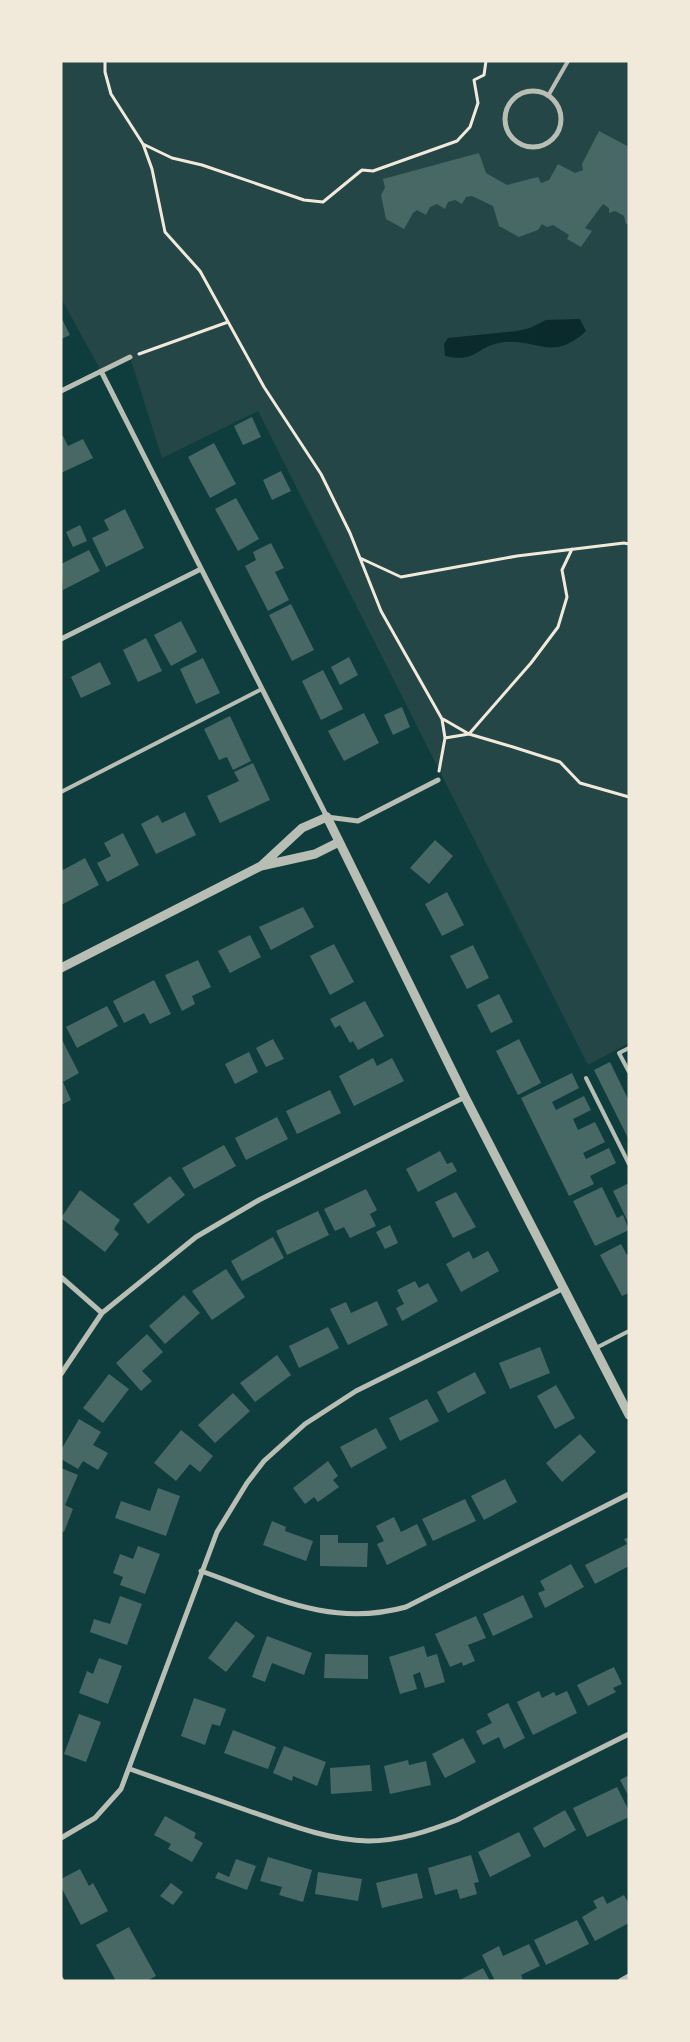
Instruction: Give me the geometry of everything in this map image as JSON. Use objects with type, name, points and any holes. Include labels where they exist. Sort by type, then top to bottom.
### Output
[{"type":"street","points":[[527,92],[538,92],[548,96],[556,103],[560,113],[561,124],[556,134],[549,142],[539,146],[528,146],[518,143],[510,135],[506,125],[506,114],[510,104],[517,96],[527,92]]},
{"type":"street","points":[[61,391],[130,357]]},
{"type":"street","points":[[101,372],[339,842],[562,1289],[629,1415]]},
{"type":"street","points":[[61,639],[201,569]]},
{"type":"street","points":[[261,866],[302,828],[326,817],[358,821],[438,780]]},
{"type":"street","points":[[61,968],[261,866],[315,854],[339,842]]},
{"type":"street","points":[[61,1374],[102,1313],[196,1236],[259,1200],[465,1097]]},
{"type":"street","points":[[61,1277],[102,1313]]},
{"type":"street","points":[[61,1838],[95,1818],[108,1807],[121,1789],[217,1532],[247,1483],[264,1461],[305,1424],[356,1390],[562,1289]]},
{"type":"street","points":[[201,1571],[303,1607],[347,1614],[381,1614],[406,1607],[629,1494]]},
{"type":"street","points":[[130,1769],[294,1826],[344,1839],[369,1841],[398,1838],[430,1830],[457,1820],[629,1734]]},
{"type":"street","points":[[620,1981],[629,1976]]},
{"type":"lane","points":[[548,96],[568,61]]},
{"type":"lane","points":[[61,792],[262,689]]},
{"type":"lane","points":[[629,1048],[619,1053],[629,1072]]},
{"type":"lane","points":[[586,1078],[629,1164]]},
{"type":"lane","points":[[594,1349],[629,1331]]},
{"type":"path","points":[[105,61],[105,72],[111,94],[143,144],[152,170],[165,232],[200,270],[264,386],[321,474],[350,533],[381,611],[442,719],[445,738],[438,780]]},
{"type":"path","points":[[143,144],[172,158],[202,165],[304,200],[323,202],[362,170],[373,171],[457,141],[470,127],[478,103],[474,80],[484,75],[486,61]]},
{"type":"path","points":[[130,357],[228,322]]},
{"type":"path","points":[[624,543],[629,539]]},
{"type":"path","points":[[360,557],[401,577],[516,556],[624,543],[629,544]]},
{"type":"path","points":[[445,738],[469,734],[531,663],[558,627],[567,597],[562,570],[573,549]]},
{"type":"path","points":[[442,719],[469,734],[560,762],[580,783],[629,797]]},
{"type":"shaded area","points":[[61,61],[629,61],[629,1043],[588,1065],[258,411],[162,458],[130,357],[101,371],[61,298]]},
{"type":"shaded area","points":[[580,319],[586,331],[574,341],[563,346],[543,347],[512,342],[499,343],[463,358],[445,356],[444,344],[448,338],[517,331],[530,328],[546,320]]},
{"type":"building","points":[[599,131],[629,147],[629,223],[626,224],[624,216],[615,211],[609,213],[609,208],[603,204],[585,228],[592,231],[581,247],[567,239],[569,235],[553,225],[547,227],[542,224],[538,230],[519,237],[499,226],[493,206],[472,196],[466,197],[462,204],[455,200],[448,202],[445,209],[437,204],[430,207],[426,215],[417,210],[413,213],[404,229],[386,219],[381,195],[385,188],[383,179],[479,153],[486,173],[507,185],[538,177],[541,183],[549,180],[558,164],[575,173],[583,170],[582,164]]},
{"type":"building","points":[[61,317],[70,335],[61,339]]},
{"type":"building","points":[[252,417],[261,437],[243,445],[234,426]]},
{"type":"building","points":[[63,436],[68,446],[83,439],[93,458],[61,473],[61,437]]},
{"type":"building","points":[[214,443],[236,484],[210,498],[188,457]]},
{"type":"building","points":[[281,471],[291,491],[272,500],[263,480]]},
{"type":"building","points":[[236,498],[259,539],[238,551],[215,509]]},
{"type":"building","points":[[125,509],[144,548],[106,567],[92,538],[109,530],[104,520]]},
{"type":"building","points":[[80,525],[87,541],[73,547],[66,532]]},
{"type":"building","points":[[271,543],[284,568],[275,572],[289,600],[268,611],[245,566],[256,560],[253,552]]},
{"type":"building","points":[[89,550],[100,571],[63,590],[61,564]]},
{"type":"building","points":[[291,604],[314,650],[292,661],[269,615]]},
{"type":"building","points":[[181,621],[197,652],[171,666],[154,635]]},
{"type":"building","points":[[146,638],[162,671],[138,682],[123,650]]},
{"type":"building","points":[[349,657],[358,675],[340,685],[331,667]]},
{"type":"building","points":[[203,658],[220,693],[196,704],[180,669]]},
{"type":"building","points":[[100,662],[111,684],[81,698],[71,677]]},
{"type":"building","points":[[323,670],[343,709],[321,720],[302,681]]},
{"type":"building","points":[[402,707],[410,727],[393,735],[384,715]]},
{"type":"building","points":[[364,713],[379,743],[344,761],[328,731]]},
{"type":"building","points":[[230,716],[251,761],[233,770],[227,757],[219,760],[204,729]]},
{"type":"building","points":[[253,763],[270,800],[220,823],[207,796],[239,781],[234,772]]},
{"type":"building","points":[[185,812],[196,835],[156,854],[141,824],[158,815],[162,823]]},
{"type":"building","points":[[123,833],[139,865],[107,882],[97,863],[111,856],[104,843]]},
{"type":"building","points":[[435,840],[453,856],[429,884],[410,868]]},
{"type":"building","points":[[85,858],[99,885],[61,905],[61,866],[63,870]]},
{"type":"building","points":[[447,892],[464,925],[442,936],[425,904]]},
{"type":"building","points":[[303,907],[314,927],[271,950],[259,927]]},
{"type":"building","points":[[250,935],[261,957],[230,973],[218,951]]},
{"type":"building","points":[[334,944],[354,982],[330,995],[310,956]]},
{"type":"building","points":[[473,945],[489,978],[467,989],[450,956]]},
{"type":"building","points":[[198,960],[211,987],[192,996],[195,1004],[182,1011],[165,975]]},
{"type":"building","points":[[154,980],[171,1014],[150,1024],[144,1013],[124,1023],[113,1001]]},
{"type":"building","points":[[499,994],[513,1022],[491,1033],[477,1005]]},
{"type":"building","points":[[365,1001],[384,1036],[358,1050],[353,1041],[350,1043],[340,1025],[335,1028],[330,1019]]},
{"type":"building","points":[[107,1006],[118,1026],[77,1048],[66,1027]]},
{"type":"building","points":[[61,1038],[79,1073],[63,1082],[71,1100],[61,1105]]},
{"type":"building","points":[[273,1039],[284,1059],[266,1067],[256,1048]]},
{"type":"building","points":[[519,1039],[541,1083],[518,1095],[496,1051]]},
{"type":"building","points":[[249,1052],[258,1072],[235,1084],[225,1064]]},
{"type":"building","points":[[373,1058],[377,1066],[392,1058],[404,1081],[354,1106],[339,1076]]},
{"type":"building","points":[[610,1062],[629,1101],[629,1140],[594,1070]]},
{"type":"building","points":[[572,1073],[579,1088],[552,1102],[556,1110],[584,1096],[591,1110],[573,1119],[578,1130],[595,1122],[605,1142],[583,1153],[586,1159],[609,1148],[616,1163],[590,1176],[594,1184],[569,1196],[521,1098]]},
{"type":"building","points":[[330,1090],[341,1113],[297,1134],[286,1111]]},
{"type":"building","points":[[277,1117],[288,1139],[246,1160],[235,1138]]},
{"type":"building","points":[[224,1145],[236,1166],[194,1189],[182,1168]]},
{"type":"building","points":[[440,1151],[447,1164],[452,1162],[457,1171],[418,1192],[406,1169]]},
{"type":"building","points":[[170,1176],[185,1195],[148,1224],[133,1204]]},
{"type":"building","points":[[629,1183],[629,1224],[613,1191]]},
{"type":"building","points":[[602,1187],[617,1218],[623,1215],[629,1230],[595,1246],[573,1201]]},
{"type":"building","points":[[366,1189],[377,1210],[370,1214],[376,1226],[350,1238],[344,1227],[335,1231],[324,1209]]},
{"type":"building","points":[[80,1190],[120,1220],[114,1229],[119,1234],[105,1252],[61,1218]]},
{"type":"building","points":[[456,1192],[476,1227],[453,1238],[435,1202]]},
{"type":"building","points":[[318,1211],[329,1235],[287,1255],[276,1231]]},
{"type":"building","points":[[390,1225],[398,1243],[385,1249],[376,1232]]},
{"type":"building","points":[[273,1237],[284,1258],[242,1281],[231,1261]]},
{"type":"building","points":[[621,1244],[627,1255],[629,1254],[629,1293],[622,1296],[600,1255]]},
{"type":"building","points":[[469,1251],[473,1259],[488,1251],[499,1271],[461,1292],[446,1264]]},
{"type":"building","points":[[226,1269],[245,1297],[212,1320],[192,1291]]},
{"type":"building","points":[[415,1281],[419,1288],[428,1283],[438,1301],[402,1321],[396,1308],[404,1304],[397,1290]]},
{"type":"building","points":[[184,1295],[200,1313],[165,1344],[149,1326]]},
{"type":"building","points":[[377,1301],[388,1325],[348,1345],[330,1309],[346,1302],[351,1313]]},
{"type":"building","points":[[328,1327],[339,1348],[299,1368],[289,1346]]},
{"type":"building","points":[[147,1334],[163,1352],[142,1371],[152,1381],[141,1391],[116,1363]]},
{"type":"building","points":[[540,1347],[550,1373],[510,1389],[499,1363]]},
{"type":"building","points":[[277,1355],[291,1375],[255,1402],[240,1383]]},
{"type":"building","points":[[475,1372],[486,1393],[448,1413],[437,1392]]},
{"type":"building","points":[[109,1374],[129,1389],[103,1423],[83,1408]]},
{"type":"building","points":[[556,1385],[575,1418],[555,1429],[537,1396]]},
{"type":"building","points":[[233,1393],[250,1411],[215,1443],[198,1425]]},
{"type":"building","points":[[427,1399],[439,1421],[400,1441],[389,1418]]},
{"type":"building","points":[[79,1419],[101,1432],[93,1445],[108,1453],[98,1470],[83,1461],[78,1469],[61,1459],[61,1450]]},
{"type":"building","points":[[376,1428],[387,1448],[351,1468],[340,1447]]},
{"type":"building","points":[[181,1430],[213,1456],[200,1472],[190,1464],[176,1481],[154,1463]]},
{"type":"building","points":[[580,1434],[596,1452],[562,1482],[546,1463]]},
{"type":"building","points":[[328,1461],[338,1476],[333,1480],[339,1487],[318,1502],[314,1497],[305,1504],[293,1488]]},
{"type":"building","points":[[61,1468],[78,1475],[65,1505],[73,1509],[64,1532],[61,1531]]},
{"type":"building","points":[[505,1479],[517,1502],[484,1520],[471,1496]]},
{"type":"building","points":[[158,1488],[180,1496],[166,1536],[115,1518],[121,1501],[150,1511]]},
{"type":"building","points":[[465,1499],[476,1521],[433,1541],[422,1519]]},
{"type":"building","points":[[394,1517],[401,1532],[417,1524],[427,1545],[387,1565],[377,1544],[384,1541],[376,1526]]},
{"type":"building","points":[[272,1521],[286,1527],[285,1531],[313,1541],[306,1561],[263,1545]]},
{"type":"building","points":[[320,1535],[338,1535],[338,1543],[368,1543],[367,1567],[320,1566]]},
{"type":"building","points":[[629,1537],[629,1566],[595,1584],[585,1565],[627,1544],[624,1539]]},
{"type":"building","points":[[138,1546],[160,1554],[145,1594],[120,1585],[123,1577],[113,1573],[120,1554],[133,1559]]},
{"type":"building","points":[[571,1564],[584,1587],[545,1608],[538,1593],[545,1590],[540,1581]]},
{"type":"building","points":[[523,1595],[533,1617],[493,1636],[483,1614]]},
{"type":"building","points":[[120,1596],[142,1604],[127,1645],[90,1632],[94,1619],[110,1624]]},
{"type":"building","points":[[476,1616],[486,1638],[468,1645],[475,1661],[463,1666],[462,1662],[450,1667],[435,1634]]},
{"type":"building","points":[[236,1621],[255,1636],[226,1672],[208,1658]]},
{"type":"building","points":[[267,1636],[312,1653],[304,1675],[272,1663],[265,1682],[252,1677]]},
{"type":"building","points":[[424,1646],[427,1657],[437,1654],[445,1682],[425,1688],[420,1672],[413,1675],[417,1689],[400,1694],[389,1657]]},
{"type":"building","points":[[325,1654],[368,1655],[368,1679],[324,1678]]},
{"type":"building","points":[[99,1658],[122,1666],[108,1704],[79,1693],[87,1671],[93,1674]]},
{"type":"building","points":[[614,1667],[622,1684],[613,1688],[616,1692],[588,1706],[577,1685]]},
{"type":"building","points":[[539,1691],[542,1698],[554,1692],[556,1696],[567,1691],[577,1713],[533,1735],[517,1702]]},
{"type":"building","points":[[194,1698],[226,1709],[220,1726],[212,1724],[205,1745],[181,1736]]},
{"type":"building","points":[[508,1703],[525,1738],[504,1749],[499,1737],[483,1745],[476,1731],[492,1723],[487,1714]]},
{"type":"building","points":[[79,1714],[101,1722],[86,1762],[64,1754]]},
{"type":"building","points":[[233,1730],[276,1747],[268,1769],[224,1753]]},
{"type":"building","points":[[463,1738],[476,1762],[445,1778],[432,1754]]},
{"type":"building","points":[[284,1746],[326,1762],[317,1786],[293,1776],[292,1781],[273,1773]]},
{"type":"building","points":[[408,1760],[409,1765],[426,1761],[431,1785],[390,1794],[384,1766]]},
{"type":"building","points":[[370,1765],[372,1791],[331,1794],[330,1768]]},
{"type":"building","points":[[629,1775],[629,1797],[620,1780]]},
{"type":"building","points":[[617,1787],[629,1811],[629,1817],[587,1837],[573,1808]]},
{"type":"building","points":[[565,1810],[576,1830],[544,1848],[533,1828]]},
{"type":"building","points":[[165,1816],[196,1833],[194,1838],[203,1843],[192,1862],[168,1849],[171,1844],[154,1835]]},
{"type":"building","points":[[519,1832],[531,1856],[490,1877],[478,1852]]},
{"type":"building","points":[[471,1855],[479,1882],[474,1883],[477,1894],[460,1899],[457,1889],[435,1895],[428,1868]]},
{"type":"building","points":[[268,1857],[312,1870],[303,1902],[279,1895],[282,1887],[260,1881]]},
{"type":"building","points":[[236,1859],[256,1866],[247,1890],[215,1878],[218,1872],[229,1877]]},
{"type":"building","points":[[80,1869],[89,1886],[93,1883],[108,1911],[81,1925],[61,1887],[61,1879]]},
{"type":"building","points":[[318,1872],[362,1879],[358,1901],[315,1894]]},
{"type":"building","points":[[417,1873],[423,1898],[382,1908],[376,1883]]},
{"type":"building","points":[[171,1883],[183,1892],[173,1905],[160,1896]]},
{"type":"building","points":[[624,1895],[629,1904],[629,1923],[595,1941],[582,1917],[597,1908],[593,1901],[603,1896],[607,1904]]},
{"type":"building","points":[[577,1920],[589,1944],[546,1965],[534,1940]]},
{"type":"building","points":[[129,1927],[156,1976],[147,1981],[116,1981],[96,1945]]},
{"type":"building","points":[[529,1944],[540,1966],[521,1975],[523,1980],[520,1981],[495,1981],[482,1955],[499,1946],[503,1956]]},
{"type":"building","points":[[483,1968],[490,1981],[458,1981]]}]
